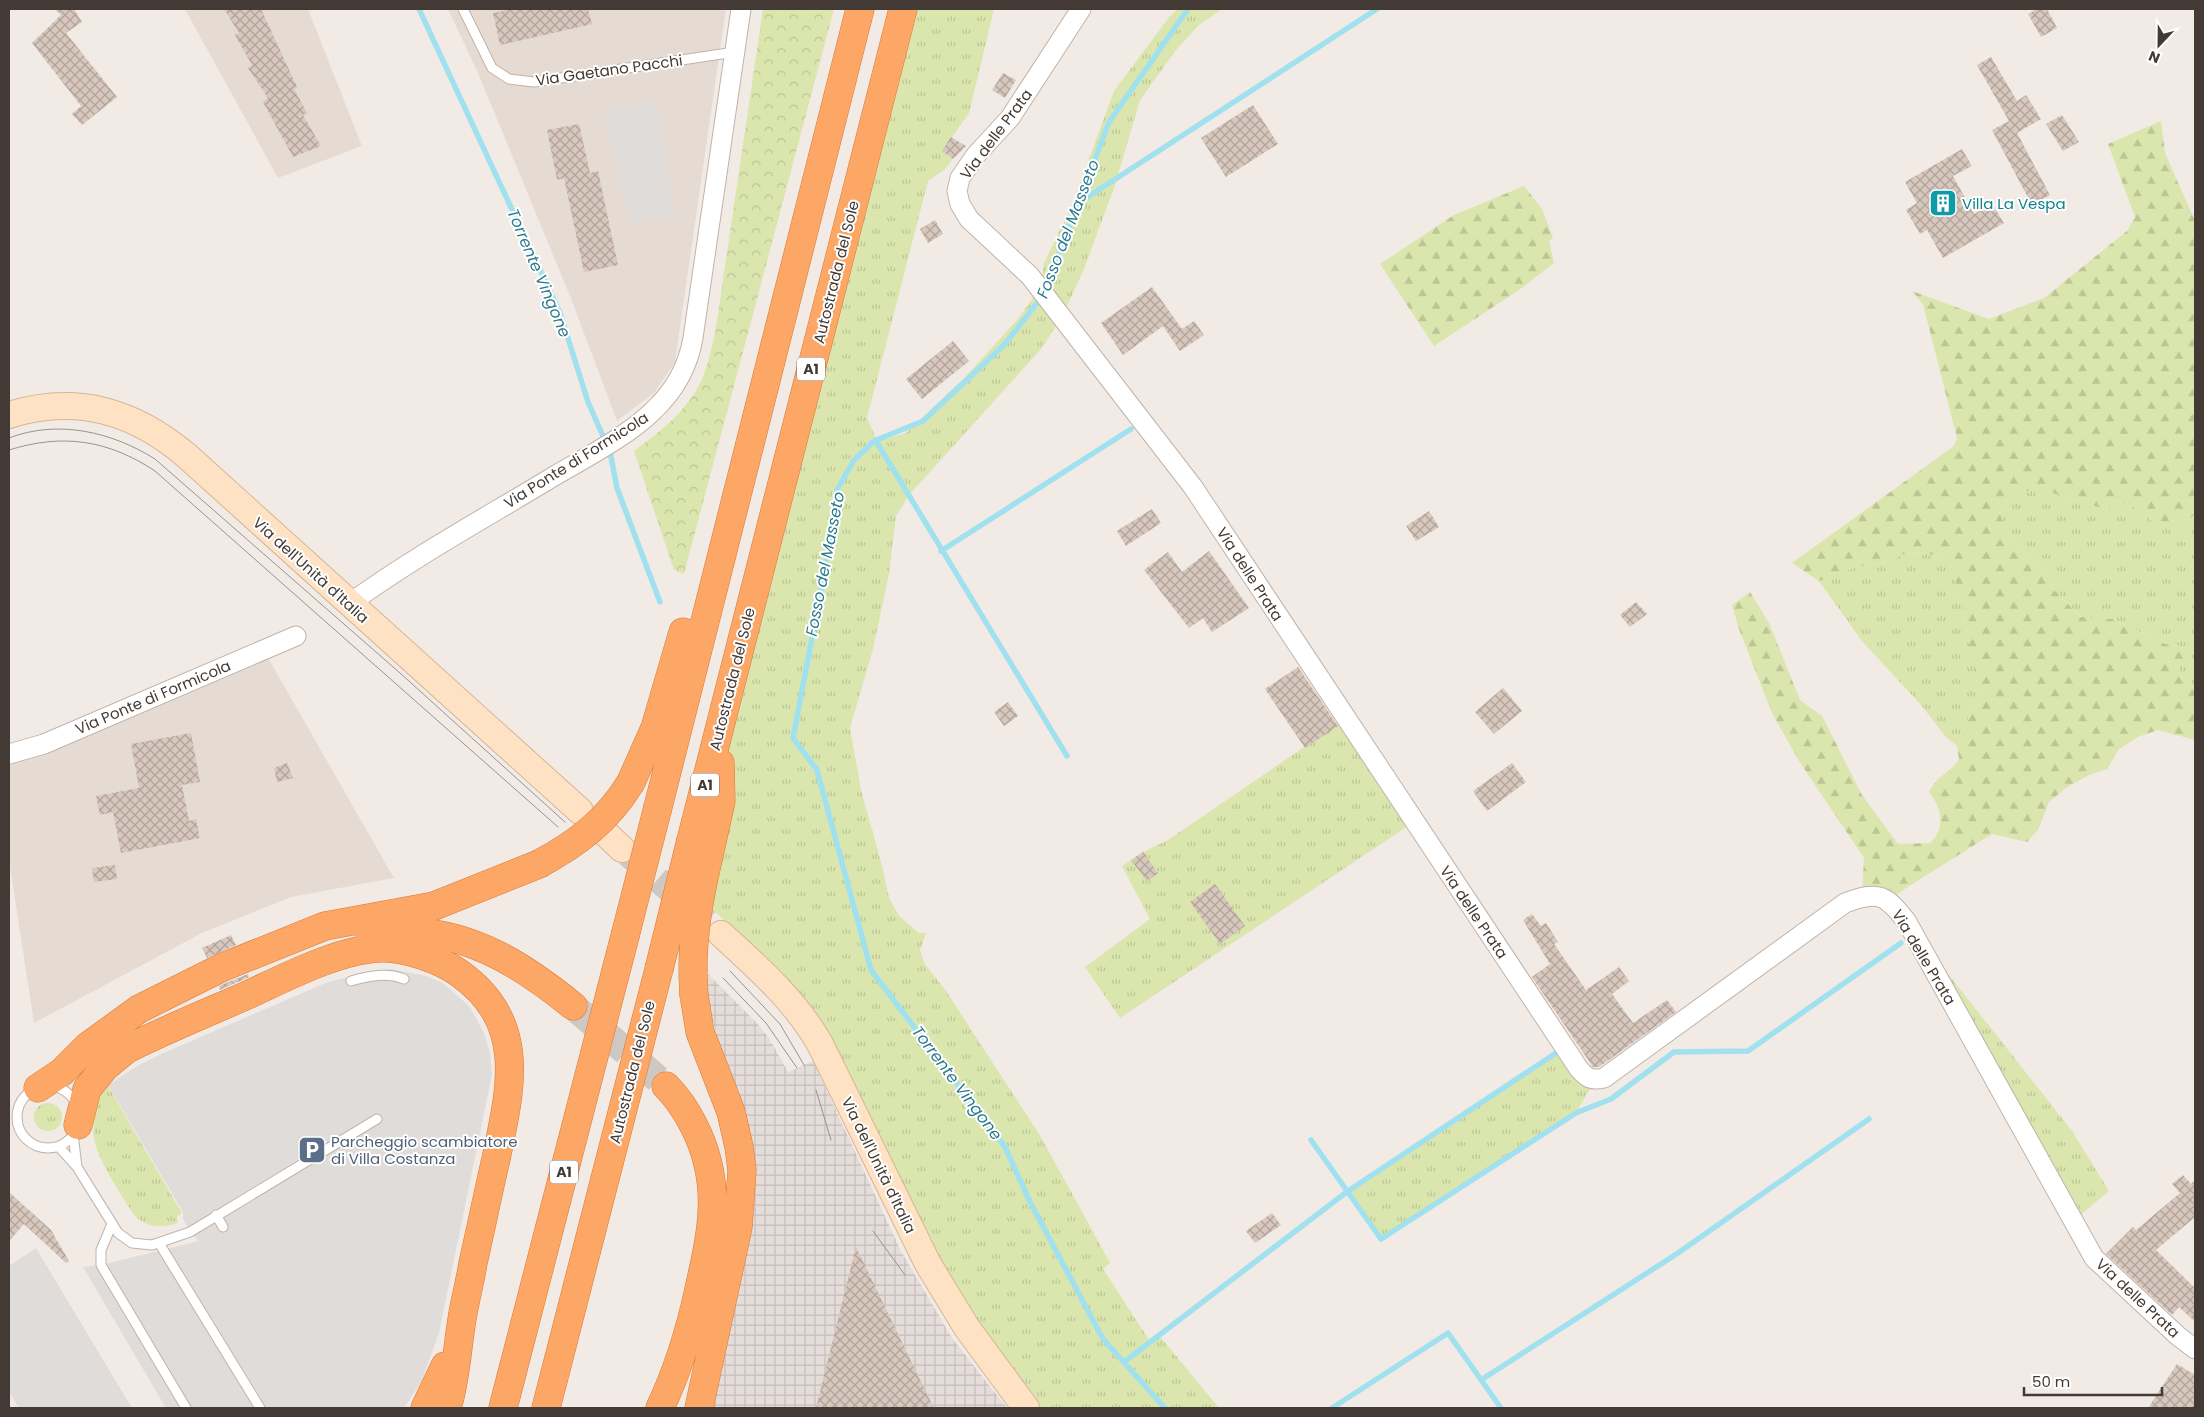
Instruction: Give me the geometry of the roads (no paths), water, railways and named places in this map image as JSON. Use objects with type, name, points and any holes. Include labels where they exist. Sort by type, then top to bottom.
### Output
[{"type":"highway","name":"A1","points":[[503,1408],[658,807],[860,9]]},
{"type":"highway","name":"Autostrada del Sole","points":[[546,1408],[659,969],[700,848],[721,800],[718,730],[903,9]]},
{"type":"highway","points":[[38,1088],[62,1072],[88,1046],[139,1008],[223,967],[325,926],[434,906],[539,864],[560,853],[590,832],[611,810],[631,782],[655,728],[690,608],[739,486]]},
{"type":"highway","points":[[699,1408],[734,1244],[742,1188],[741,1158],[734,1123],[700,1032],[694,995],[692,955],[700,848]]},
{"type":"highway","points":[[223,967],[330,935],[412,932],[431,934],[463,941],[504,957],[530,973],[573,1006]]},
{"type":"highway","points":[[75,1130],[87,1090],[105,1067],[127,1049],[312,966],[354,953],[382,948],[429,958],[453,968],[484,993],[495,1010],[507,1041],[511,1072],[502,1129],[461,1320],[456,1369],[447,1408]]},
{"type":"highway","points":[[660,1408],[685,1346],[708,1247],[713,1208],[710,1168],[702,1144],[684,1107],[666,1086]]},
{"type":"highway","points":[[425,1408],[443,1372],[461,1320]]},
{"type":"street","name":"Via Ponte di Formicola","points":[[349,604],[402,567],[624,432],[654,411],[668,396],[682,373],[691,349],[741,9]]},
{"type":"street","name":"Via delle Prata","points":[[1082,9],[1010,118],[976,155],[960,178],[957,191],[960,204],[969,219],[1030,276],[1193,487],[1578,1069],[1588,1079],[1604,1078],[1845,903],[1862,896],[1877,896],[1890,900],[1907,922],[2094,1258],[2178,1336],[2195,1348]]},
{"type":"street","name":"Via dell'Unità d'Italia","points":[[9,415],[46,406],[80,407],[114,413],[147,427],[187,456],[349,604],[580,810]]},
{"type":"street","name":"Via Ponte di Formicola","points":[[9,754],[44,744],[296,636]]},
{"type":"street","name":"Via dell'Unità d'Italia","points":[[721,934],[784,994],[807,1022],[820,1044],[928,1264],[967,1328],[1026,1408]]},
{"type":"lane","name":"Via Gaetano Pacchi","points":[[463,9],[492,68],[509,79],[534,82],[735,52]]},
{"type":"lane","points":[[351,981],[380,975],[404,979]]},
{"type":"lane","points":[[75,1130],[59,1146],[45,1148],[30,1141],[19,1128],[13,1112],[24,1097],[38,1088],[54,1087],[63,1090],[71,1096],[79,1114],[75,1130],[77,1168]]},
{"type":"lane","points":[[59,1146],[77,1168],[112,1224],[122,1236],[132,1242],[145,1245],[159,1243],[190,1232],[377,1120]]},
{"type":"lane","points":[[216,1215],[223,1227]]},
{"type":"lane","points":[[112,1224],[101,1250],[101,1266],[186,1408]]},
{"type":"lane","points":[[159,1243],[260,1408]]},
{"type":"waterway","name":"Torrente Vingone","points":[[419,9],[560,313],[588,402],[610,452],[617,488],[660,602]]},
{"type":"waterway","name":"Fosso del Masseto","points":[[1045,290],[1109,122],[1188,9]]},
{"type":"waterway","points":[[1080,202],[1377,9]]},
{"type":"waterway","name":"Torrente Vingone","points":[[1041,298],[1005,344],[923,421],[874,441],[854,460],[837,490],[822,585],[793,738],[817,770],[871,970],[1005,1147],[1030,1202],[1103,1339],[1165,1408]]},
{"type":"waterway","points":[[941,551],[1131,429]]},
{"type":"waterway","points":[[876,441],[1067,756]]},
{"type":"waterway","points":[[1311,1140],[1381,1239],[1576,1113],[1611,1099],[1674,1052],[1748,1051],[1901,943]]},
{"type":"waterway","points":[[1124,1362],[1348,1191],[1556,1053]]},
{"type":"waterway","points":[[1481,1380],[1678,1253],[1869,1119]]},
{"type":"waterway","points":[[1332,1408],[1448,1333],[1501,1408]]},
{"type":"tunnel","points":[[628,854],[721,934]]},
{"type":"tunnel","points":[[573,1006],[666,1086]]},
{"type":"tram line","points":[[9,438],[46,429],[84,431],[103,435],[121,442],[155,459],[400,673],[565,822]]},
{"type":"tram line","points":[[9,450],[48,442],[85,442],[120,452],[155,471],[558,827]]},
{"type":"tram line","points":[[730,971],[780,1024],[804,1065]]},
{"type":"tram line","points":[[723,978],[766,1023],[797,1068]]},
{"type":"tram line","points":[[816,1090],[831,1140]]},
{"type":"tram line","points":[[873,1231],[905,1275]]},
{"type":"place","name":"Villa La Vespa","points":[[1943,203]]},
{"type":"place","name":"Parcheggio scambiatore di Villa Costanza","points":[[312,1150]]}]
